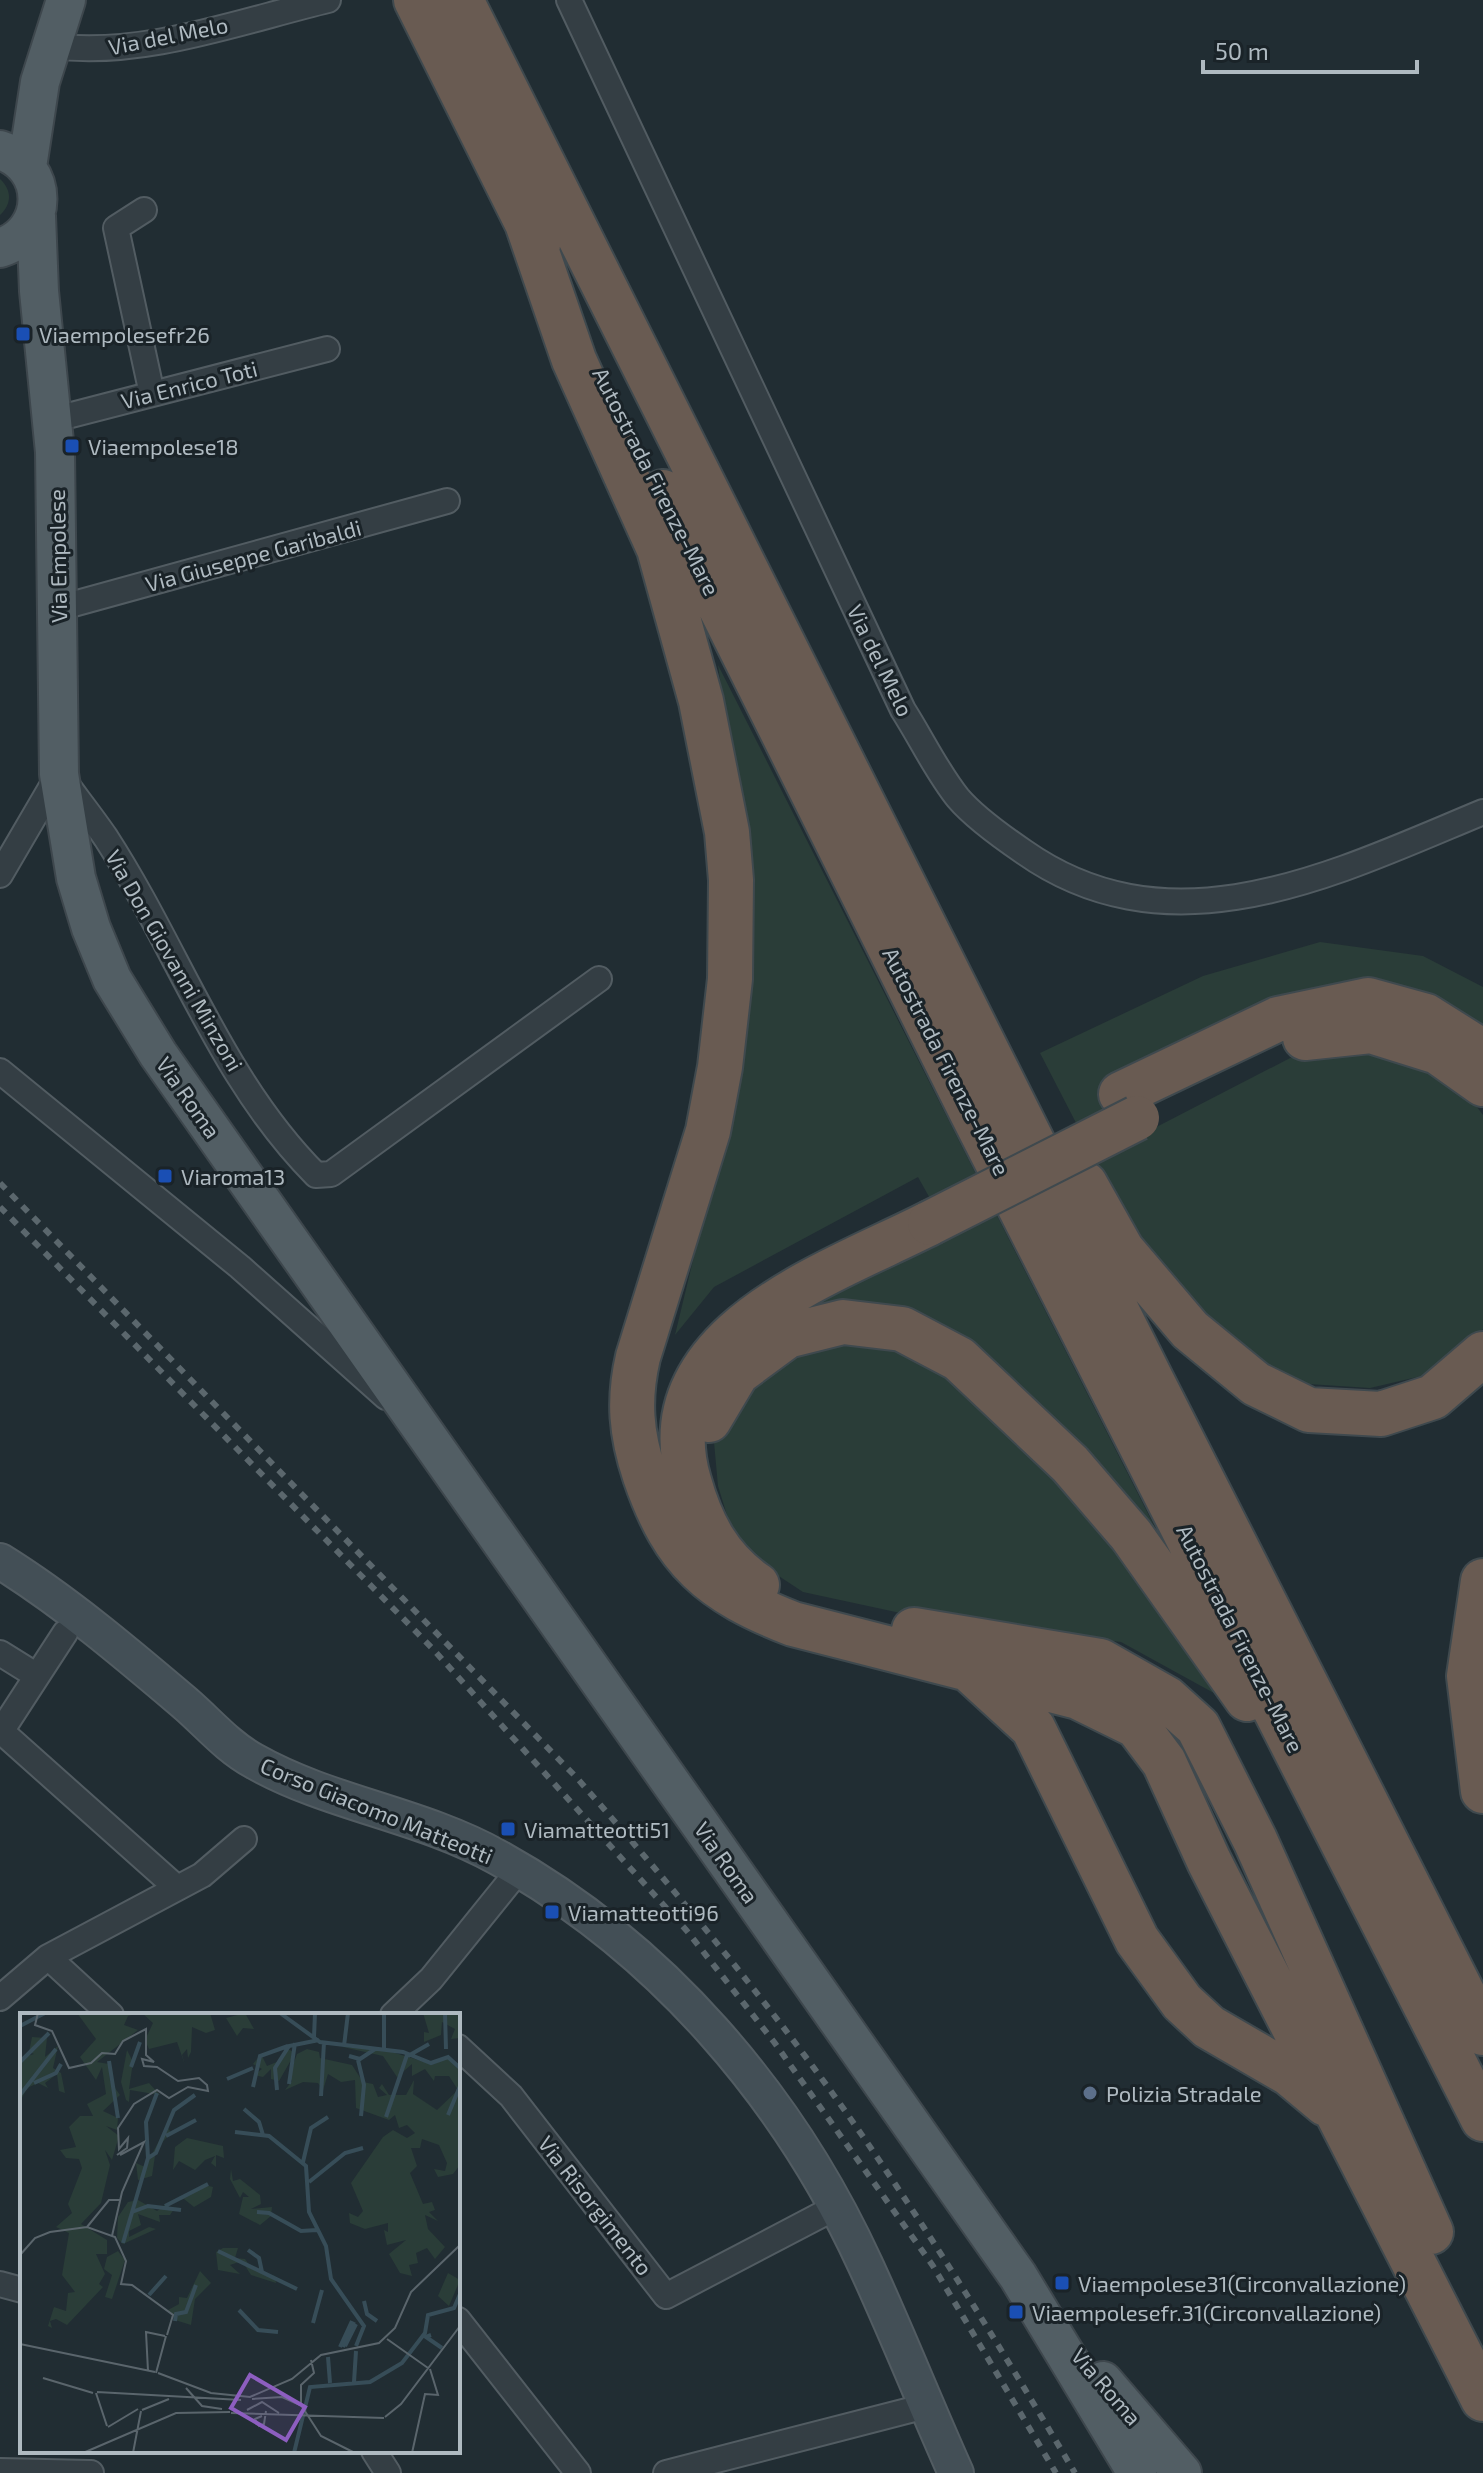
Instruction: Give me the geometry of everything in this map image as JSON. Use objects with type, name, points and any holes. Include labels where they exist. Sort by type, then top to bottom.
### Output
[{"type":"highway","name":"Autostrada Firenze-Mare","points":[[432,2],[526,220],[965,1099],[1483,2119]]},
{"type":"highway","name":"Autostrada Firenze-Mare","points":[[432,2],[781,637],[1152,1381],[1483,2033]]},
{"type":"highway","points":[[526,220],[574,360],[659,549],[701,701],[727,832],[731,895],[730,979],[720,1067],[708,1131],[638,1357],[632,1388],[630,1423],[646,1479],[672,1541],[702,1575],[736,1600],[793,1624],[1078,1697],[1137,1726],[1164,1762],[1209,1861],[1483,2399]]},
{"type":"highway","points":[[781,637],[913,857],[1032,1088],[1122,1250],[1190,1330],[1256,1384],[1309,1410],[1381,1414],[1394,1410],[1433,1397],[1483,1354]]},
{"type":"highway","points":[[646,1479],[660,1401],[672,1372],[703,1327],[757,1282],[922,1210],[1129,1106],[1278,1019],[1368,1000],[1426,1016],[1483,1052]]},
{"type":"highway","points":[[1129,1106],[1298,1039],[1371,1031],[1438,1052],[1483,1084]]},
{"type":"highway","points":[[922,1210],[759,1311],[719,1347],[701,1377],[682,1427],[682,1459],[704,1525],[716,1546],[748,1578],[785,1600],[829,1614],[1100,1661],[1167,1699],[1198,1727],[1255,1840],[1390,2146],[1483,2337]]},
{"type":"highway","points":[[690,1484],[712,1411],[723,1391],[737,1373],[769,1346],[810,1329],[843,1322],[902,1329],[959,1359],[1070,1464],[1131,1535],[1338,1829]]},
{"type":"highway","points":[[1483,1581],[1469,1676],[1483,1791]]},
{"type":"highway","points":[[971,1672],[1033,1728],[1137,1940],[1182,2002],[1209,2027],[1300,2082],[1321,2098],[1344,2125]]},
{"type":"main road","name":"Via Empolese","points":[[59,774],[59,608],[52,420],[39,291],[36,216],[39,196],[14,159],[66,0]]},
{"type":"main road","name":"Via Empolese","points":[[0,130],[40,82]]},
{"type":"main road","name":"Via Empolese","points":[[36,216],[25,233],[4,246],[39,291]]},
{"type":"main road","name":"Via Roma","points":[[59,774],[76,878],[91,928],[112,979],[158,1054],[1033,2300],[1137,2473]]},
{"type":"main road","name":"Corso Giacomo Matteotti","points":[[0,1561],[99,1634],[255,1762],[302,1784],[463,1839],[519,1870],[625,1948],[704,2018],[752,2078],[836,2207],[865,2263],[956,2473]]},
{"type":"main road","name":"Via Roma","points":[[1033,2300],[1182,2473]]},
{"type":"street","name":"Via del Melo","points":[[53,46],[81,50],[129,47],[328,0]]},
{"type":"street","name":"Via del Melo","points":[[569,0],[903,710],[959,798],[1008,841],[1056,874],[1124,897],[1175,902],[1249,897],[1371,859],[1483,812]]},
{"type":"street","points":[[144,210],[116,228],[152,394]]},
{"type":"street","name":"Via Enrico Toti","points":[[52,420],[327,349]]},
{"type":"street","name":"Via Giuseppe Garibaldi","points":[[59,608],[447,501]]},
{"type":"street","points":[[0,875],[59,774]]},
{"type":"street","name":"Via Don Giovanni Minzoni","points":[[59,774],[106,839],[210,1030],[293,1152],[316,1175],[331,1174],[599,979]]},
{"type":"street","name":"Via Roma","points":[[0,1071],[240,1267],[419,1426]]},
{"type":"street","points":[[314,1333],[365,1348]]},
{"type":"street","points":[[65,1633],[1,1733],[177,1888]]},
{"type":"street","points":[[0,1653],[37,1676]]},
{"type":"street","points":[[0,1998],[48,1957],[202,1875],[244,1839]]},
{"type":"street","points":[[408,2011],[519,1870]]},
{"type":"street","points":[[48,1957],[109,2013]]},
{"type":"street","name":"Via Risorgimento","points":[[460,2049],[511,2096],[666,2296],[836,2207]]},
{"type":"street","points":[[0,2284],[20,2289]]},
{"type":"street","points":[[460,2323],[578,2473]]},
{"type":"street","points":[[666,2473],[926,2406]]},
{"type":"street","points":[[375,2453],[388,2473]]},
{"type":"street","points":[[0,2471],[91,2473]]},
{"type":"green space","points":[[0,179],[9,197],[0,215]]},
{"type":"green space","points":[[718,665],[1172,1561],[1073,1442],[989,1355],[898,1312],[767,1322],[947,1229],[918,1177],[714,1287],[675,1335],[708,1198],[740,819]]},
{"type":"green space","points":[[1320,942],[1423,956],[1483,987],[1483,1027],[1417,996],[1110,1083],[1139,1136],[1294,1056],[1338,1048],[1399,1055],[1462,1087],[1483,1115],[1483,1329],[1443,1371],[1370,1388],[1308,1384],[1250,1355],[1199,1312],[1139,1245],[1040,1053],[1203,976]]},
{"type":"green space","points":[[856,1336],[911,1351],[999,1408],[1136,1563],[1232,1703],[1121,1642],[919,1617],[803,1592],[759,1563],[730,1525],[718,1486],[714,1442],[736,1393],[783,1357]]},
{"type":"railway","points":[[0,1183],[577,1778],[658,1872],[776,2018],[850,2118],[934,2244],[1075,2473]]},
{"type":"railway","points":[[0,1207],[432,1648],[687,1931],[774,2042],[933,2266],[1056,2473]]},
{"type":"place","name":"Viaempolesefr26","points":[[23,334]]},
{"type":"place","name":"Viaempolese18","points":[[72,446]]},
{"type":"place","name":"Viaroma13","points":[[165,1176]]},
{"type":"place","name":"Viamatteotti51","points":[[508,1829]]},
{"type":"place","name":"Viamatteotti96","points":[[552,1912]]},
{"type":"place","name":"Polizia Stradale","points":[[1090,2093]]},
{"type":"place","name":"Viaempolese31(Circonvallazione)","points":[[1062,2283]]},
{"type":"place","name":"Viaempolesefr.31(Circonvallazione)","points":[[1016,2312]]}]
